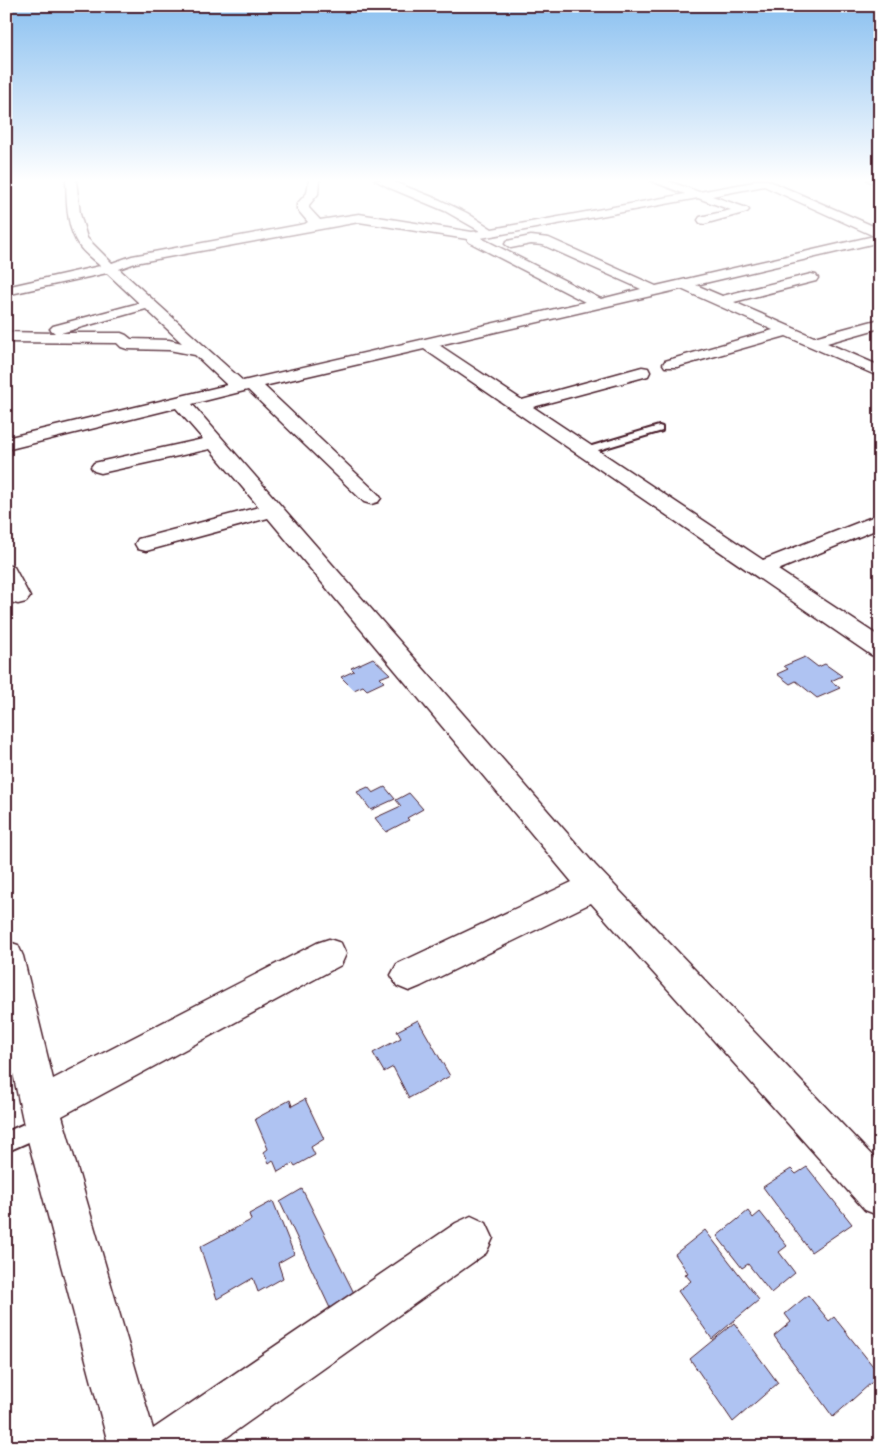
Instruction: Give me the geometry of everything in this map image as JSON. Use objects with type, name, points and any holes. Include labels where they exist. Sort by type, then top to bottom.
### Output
[{"type":"street","points":[[88,248],[200,351],[245,386],[371,498]]},
{"type":"street","points":[[6,291],[73,279],[140,258],[201,248]]},
{"type":"street","points":[[492,248],[600,304]]},
{"type":"street","points":[[560,248],[656,291]]},
{"type":"street","points":[[6,444],[180,401],[838,248]]},
{"type":"street","points":[[720,301],[812,278]]},
{"type":"street","points":[[682,284],[880,372]]},
{"type":"street","points":[[58,329],[150,304]]},
{"type":"street","points":[[812,342],[880,323]]},
{"type":"street","points":[[6,337],[58,329],[98,327],[180,332]]},
{"type":"street","points":[[671,364],[787,331]]},
{"type":"street","points":[[6,337],[121,338],[127,344],[170,345],[200,351]]},
{"type":"street","points":[[427,344],[880,649]]},
{"type":"street","points":[[519,406],[642,372]]},
{"type":"street","points":[[180,401],[596,886],[880,1195]]},
{"type":"street","points":[[101,467],[215,442]]},
{"type":"street","points":[[146,544],[274,510]]},
{"type":"street","points":[[761,570],[880,520]]},
{"type":"street","points":[[6,572],[18,597]]},
{"type":"street","points":[[409,975],[596,886]]},
{"type":"street","points":[[42,1116],[329,954]]},
{"type":"street","points":[[6,956],[42,1116],[134,1447]]},
{"type":"street","points":[[170,1447],[471,1238]]},
{"type":"lane","points":[[585,451],[659,429]]},
{"type":"lane","points":[[6,1142],[42,1116]]},
{"type":"building","points":[[805,657],[818,667],[825,664],[842,676],[831,681],[840,688],[817,698],[796,681],[790,684],[777,674],[788,669],[784,666]]},
{"type":"building","points":[[373,658],[390,674],[380,678],[384,682],[367,690],[363,686],[354,690],[341,677],[354,671],[351,668]]},
{"type":"building","points":[[368,787],[373,793],[385,787],[395,799],[371,810],[357,792]]},
{"type":"building","points":[[409,793],[423,809],[407,818],[409,820],[386,832],[375,818],[401,806],[396,800]]},
{"type":"building","points":[[418,1020],[450,1076],[409,1098],[393,1067],[384,1072],[373,1053],[401,1038],[397,1031]]},
{"type":"building","points":[[305,1099],[324,1139],[311,1147],[315,1155],[295,1166],[293,1163],[278,1172],[273,1160],[269,1163],[264,1152],[268,1149],[255,1119],[290,1100],[292,1106]]},
{"type":"building","points":[[807,1167],[852,1224],[811,1252],[763,1187],[791,1169],[796,1174]]},
{"type":"building","points":[[302,1189],[361,1307],[337,1323],[280,1202]]},
{"type":"building","points":[[273,1201],[294,1254],[278,1263],[283,1278],[258,1292],[253,1278],[217,1299],[200,1247],[251,1220],[249,1214]]},
{"type":"building","points":[[748,1211],[753,1218],[760,1212],[787,1246],[779,1252],[795,1273],[771,1293],[748,1264],[742,1268],[717,1236]]},
{"type":"building","points":[[705,1230],[759,1300],[712,1339],[678,1291],[691,1281],[685,1274],[688,1273],[675,1254]]},
{"type":"building","points":[[808,1295],[829,1321],[834,1317],[880,1375],[833,1417],[774,1336],[791,1322],[785,1314]]},
{"type":"building","points":[[734,1323],[778,1383],[733,1422],[690,1359]]}]
